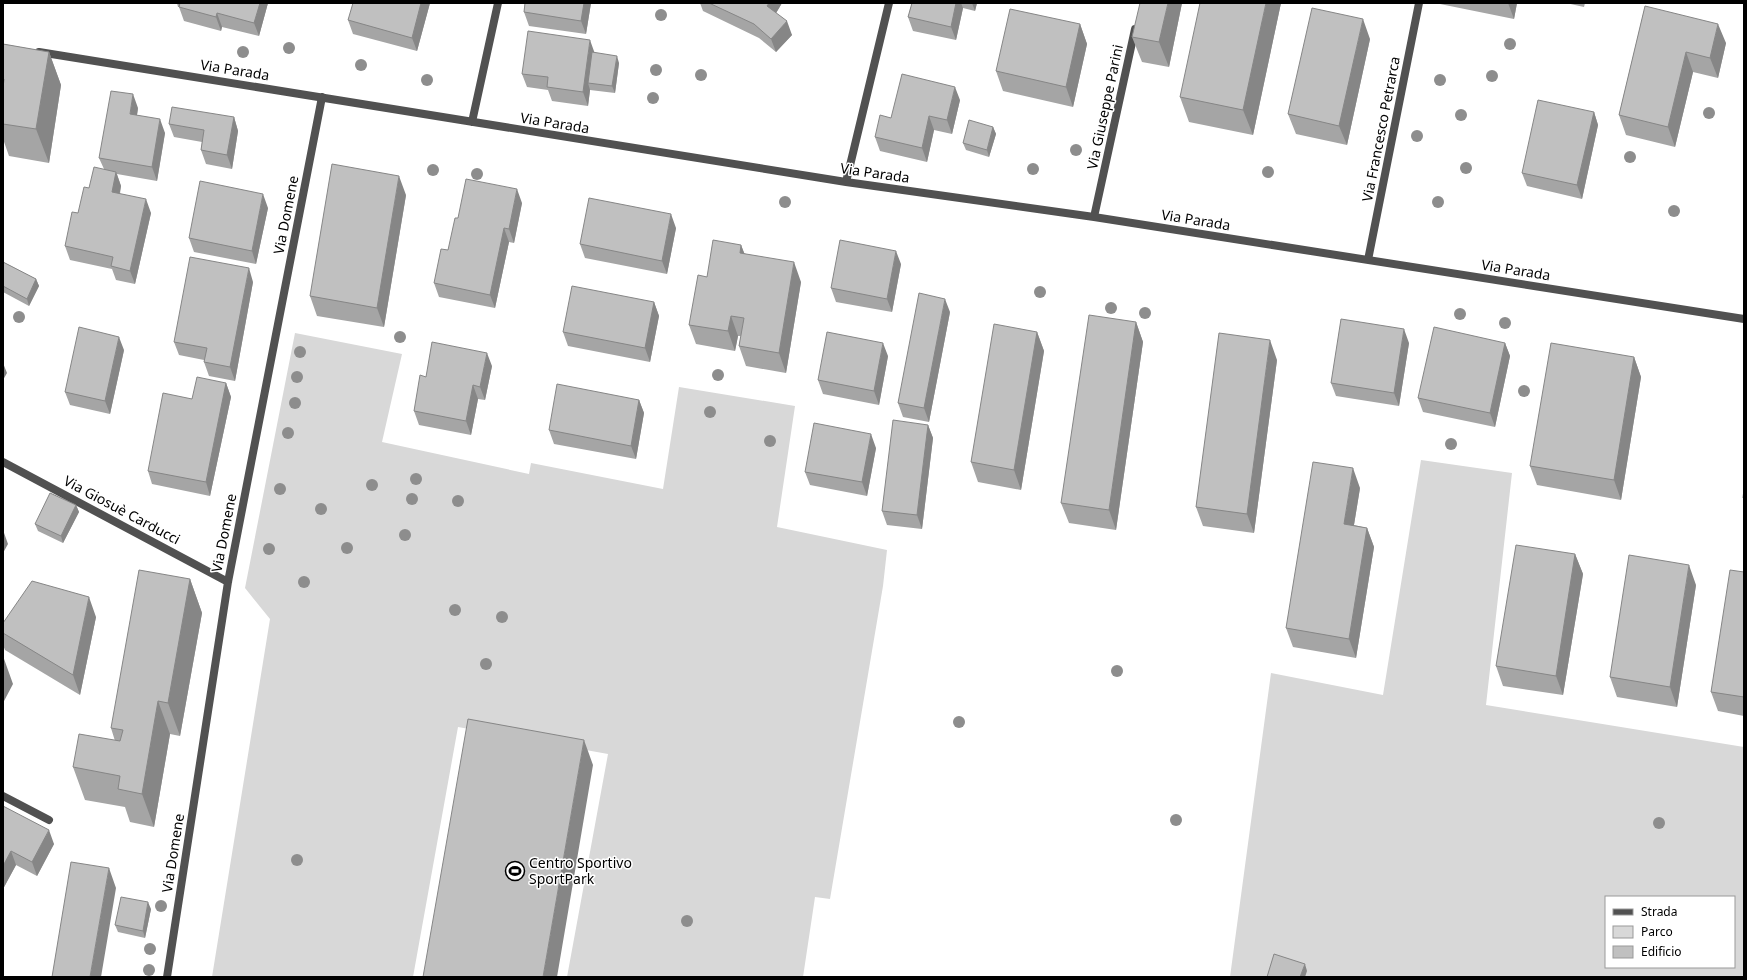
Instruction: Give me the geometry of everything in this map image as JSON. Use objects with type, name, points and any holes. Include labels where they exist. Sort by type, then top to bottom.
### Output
[{"type":"street","points":[[472,122],[498,3]]},
{"type":"street","points":[[846,182],[889,3]]},
{"type":"street","name":"Via Francesco Petrarca","points":[[1368,260],[1419,3]]},
{"type":"street","name":"Via Giuseppe Parini","points":[[1094,217],[1138,18]]},
{"type":"street","name":"Via Parada","points":[[34,51],[846,182],[1094,217],[1744,319]]},
{"type":"street","name":"Via Domene","points":[[167,977],[228,582],[322,97]]},
{"type":"street","name":"Via Giosuè Carducci","points":[[3,462],[228,582]]},
{"type":"street","points":[[3,796],[49,820]]},
{"type":"green space","points":[[295,333],[402,354],[382,442],[529,474],[531,463],[663,489],[679,387],[795,406],[777,527],[887,550],[883,586],[830,899],[815,897],[803,977],[567,977],[608,754],[458,727],[413,977],[212,977],[270,619],[245,588]]},
{"type":"green space","points":[[1421,460],[1512,473],[1486,705],[1744,747],[1744,977],[1230,977],[1271,673],[1383,695]]},
{"type":"building","points":[[180,3],[260,3],[254,23],[217,13],[216,17],[179,7]]},
{"type":"building","points":[[353,3],[421,3],[412,38],[348,20]]},
{"type":"building","points":[[525,3],[584,3],[581,21],[524,12]]},
{"type":"building","points":[[709,3],[769,3],[767,6],[787,21],[771,39],[754,24]]},
{"type":"building","points":[[912,3],[956,3],[951,27],[908,17]]},
{"type":"building","points":[[1140,3],[1168,3],[1159,42],[1132,37]]},
{"type":"building","points":[[1200,3],[1266,3],[1243,110],[1180,97]]},
{"type":"building","points":[[1645,6],[1718,24],[1710,58],[1686,52],[1668,127],[1619,115]]},
{"type":"building","points":[[1312,8],[1363,19],[1339,126],[1288,114]]},
{"type":"building","points":[[1010,9],[1080,24],[1066,87],[996,71]]},
{"type":"building","points":[[528,31],[590,40],[583,92],[547,87],[548,77],[522,74]]},
{"type":"building","points":[[3,44],[49,52],[36,129],[3,124]]},
{"type":"building","points":[[592,52],[617,56],[612,86],[588,83]]},
{"type":"building","points":[[902,74],[955,87],[947,120],[929,116],[922,148],[875,137],[880,115],[891,118]]},
{"type":"building","points":[[111,91],[133,94],[130,114],[160,119],[152,167],[99,158]]},
{"type":"building","points":[[1538,100],[1594,112],[1577,185],[1522,173]]},
{"type":"building","points":[[172,107],[234,117],[227,155],[201,150],[204,130],[169,124]]},
{"type":"building","points":[[969,120],[993,127],[987,150],[963,143]]},
{"type":"building","points":[[332,164],[399,176],[377,308],[310,296]]},
{"type":"building","points":[[94,167],[116,172],[112,192],[146,199],[130,271],[111,266],[113,257],[65,246],[72,212],[78,213],[84,187],[89,188]]},
{"type":"building","points":[[466,179],[517,189],[509,229],[504,228],[490,295],[434,283],[441,249],[448,250],[455,218],[458,218]]},
{"type":"building","points":[[200,181],[263,194],[252,251],[189,238]]},
{"type":"building","points":[[589,198],[671,214],[662,261],[580,244]]},
{"type":"building","points":[[713,240],[741,245],[740,253],[794,262],[779,353],[739,346],[744,318],[731,316],[728,331],[689,325],[698,275],[707,277]]},
{"type":"building","points":[[840,240],[896,251],[887,299],[831,288]]},
{"type":"building","points":[[190,257],[249,268],[230,367],[204,362],[207,348],[174,342]]},
{"type":"building","points":[[3,262],[36,279],[27,299],[3,286]]},
{"type":"building","points":[[572,286],[654,302],[645,348],[563,332]]},
{"type":"building","points":[[919,293],[945,299],[924,408],[898,403]]},
{"type":"building","points":[[1089,315],[1136,322],[1109,510],[1061,503]]},
{"type":"building","points":[[1341,319],[1404,329],[1394,393],[1331,383]]},
{"type":"building","points":[[994,324],[1037,332],[1014,470],[971,462]]},
{"type":"building","points":[[79,327],[119,337],[105,401],[65,392]]},
{"type":"building","points":[[1434,327],[1505,343],[1490,413],[1418,398]]},
{"type":"building","points":[[827,332],[883,343],[874,391],[818,380]]},
{"type":"building","points":[[1219,333],[1270,340],[1247,514],[1196,507]]},
{"type":"building","points":[[432,342],[487,353],[480,387],[473,385],[466,421],[414,411],[420,375],[426,377]]},
{"type":"building","points":[[1551,343],[1634,357],[1614,480],[1530,466]]},
{"type":"building","points":[[197,377],[226,383],[206,482],[148,471],[163,393],[192,399]]},
{"type":"building","points":[[557,384],[639,400],[631,446],[549,430]]},
{"type":"building","points":[[893,420],[928,425],[917,515],[882,511]]},
{"type":"building","points":[[814,423],[871,434],[862,482],[805,472]]},
{"type":"building","points":[[1313,462],[1353,468],[1344,524],[1367,528],[1349,639],[1286,628]]},
{"type":"building","points":[[50,493],[76,505],[61,536],[35,524]]},
{"type":"building","points":[[1516,545],[1575,554],[1556,676],[1496,666]]},
{"type":"building","points":[[1629,555],[1689,565],[1670,687],[1610,677]]},
{"type":"building","points":[[139,570],[190,579],[168,703],[158,701],[142,794],[118,789],[120,776],[73,767],[79,734],[120,741],[123,730],[111,728]]},
{"type":"building","points":[[1730,570],[1744,572],[1744,697],[1711,692]]},
{"type":"building","points":[[32,581],[89,597],[73,675],[3,633],[3,623]]},
{"type":"building","name":"Centro Sportivo SportPark","points":[[468,719],[584,740],[543,977],[423,977]]},
{"type":"building","points":[[3,806],[49,830],[32,862],[11,851],[3,866]]},
{"type":"building","points":[[71,862],[109,868],[90,977],[52,977]]},
{"type":"building","points":[[121,897],[148,902],[143,931],[115,925]]},
{"type":"building","points":[[1274,954],[1305,964],[1300,977],[1267,977]]},
{"type":"place","name":"Centro Sportivo SportPark","points":[[515,871]]}]
